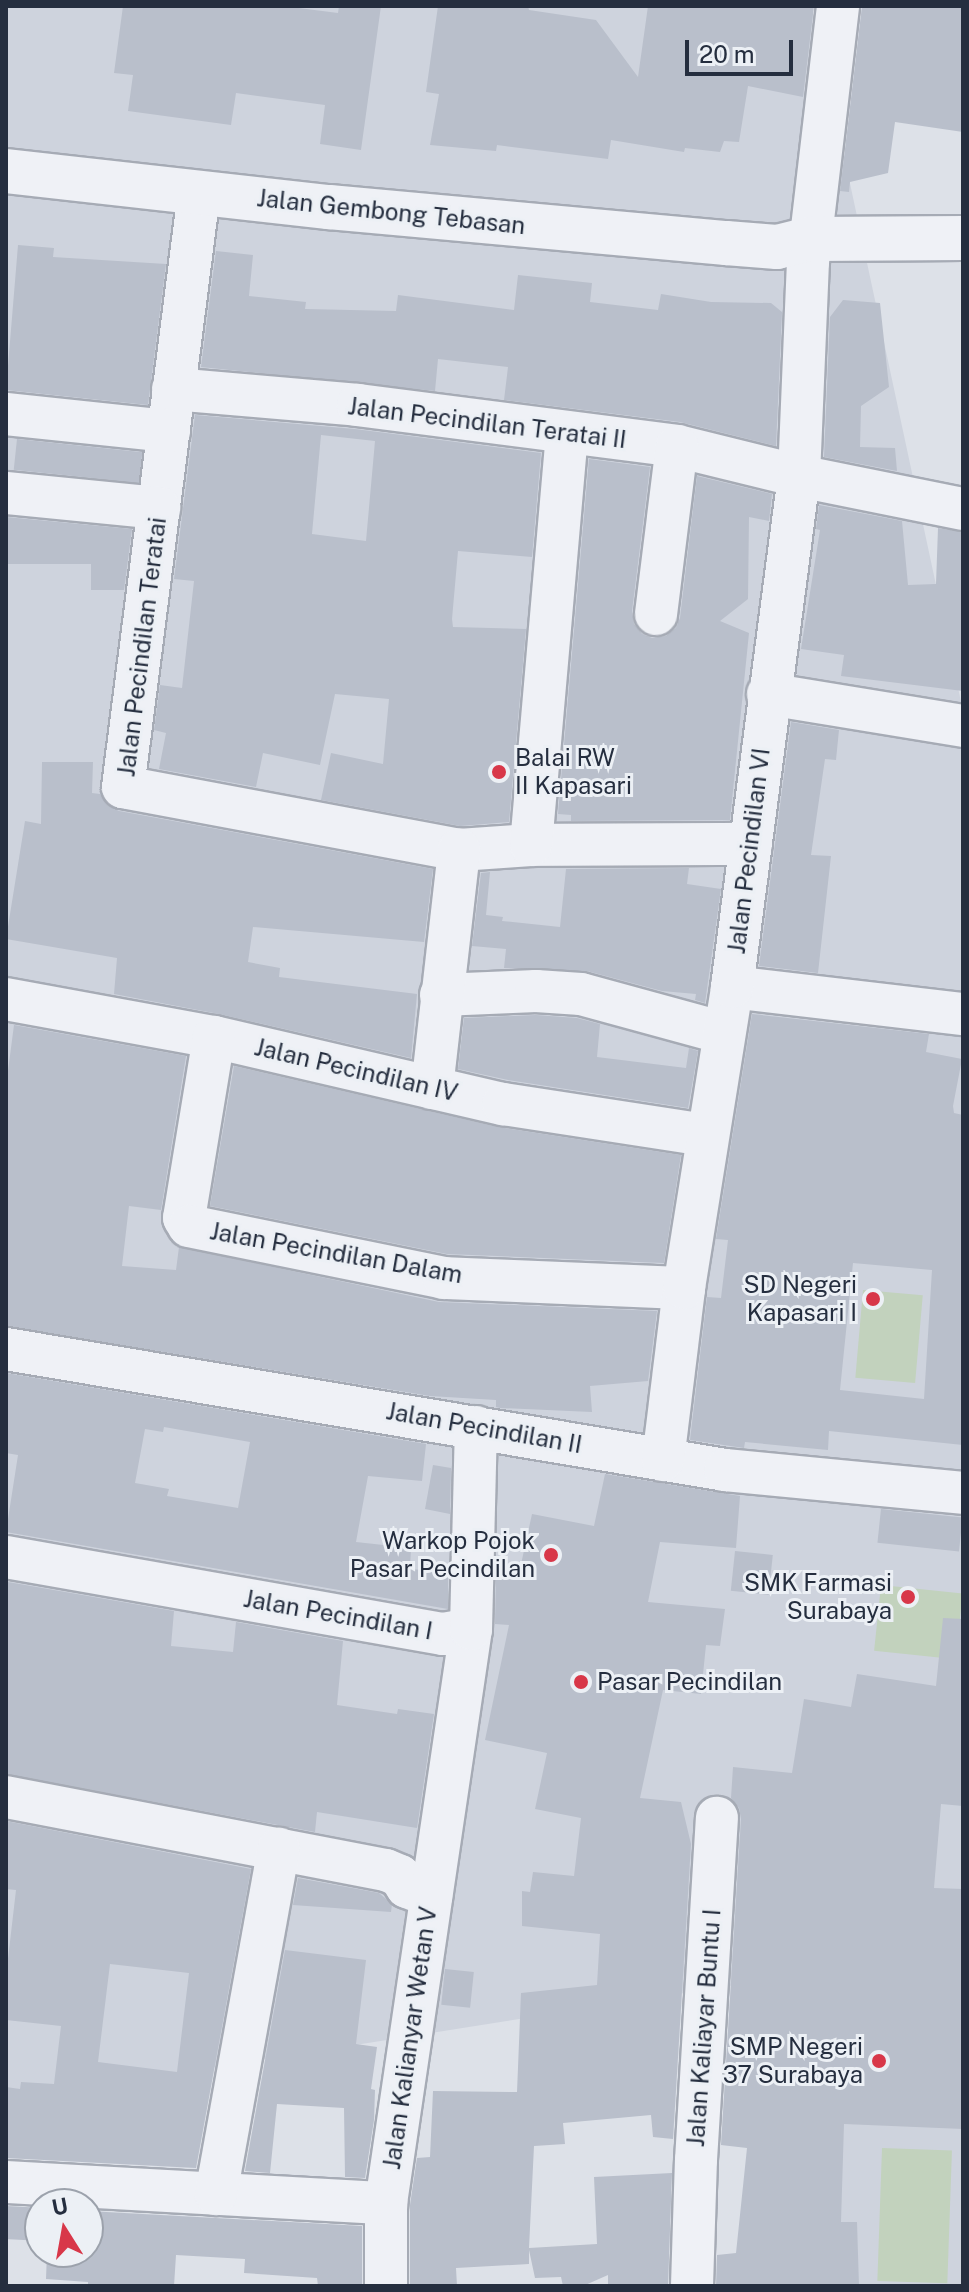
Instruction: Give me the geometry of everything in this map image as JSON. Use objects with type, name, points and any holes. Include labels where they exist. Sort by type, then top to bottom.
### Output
[{"type":"street","name":"Jalan Pecindilan VI","points":[[663,1460],[706,1135],[732,987],[799,476],[798,249],[838,6]]},
{"type":"street","name":"Jalan Gembong Tebasan","points":[[6,171],[199,193],[798,249],[963,268]]},
{"type":"street","name":"Jalan Pecindilan Teratai","points":[[199,193],[123,787],[459,850],[531,845],[751,844]]},
{"type":"street","name":"Jalan Gembong Tebasan","points":[[798,249],[963,238]]},
{"type":"street","name":"Jalan Pecindilan Teratai II","points":[[173,389],[358,405],[677,446],[799,476],[963,509]]},
{"type":"street","points":[[6,414],[169,431]]},
{"type":"street","points":[[531,845],[567,433]]},
{"type":"street","points":[[656,614],[677,446]]},
{"type":"street","points":[[6,493],[159,508]]},
{"type":"street","points":[[768,694],[963,726]]},
{"type":"street","points":[[432,1088],[459,850]]},
{"type":"street","points":[[732,987],[963,1014]]},
{"type":"street","points":[[441,995],[536,991],[581,994],[724,1033]]},
{"type":"street","name":"Jalan Pecindilan IV","points":[[8,1011],[214,1037],[503,1104],[706,1135]]},
{"type":"street","name":"Jalan Pecindilan Dalam","points":[[214,1037],[184,1218],[189,1226],[444,1278],[684,1288]]},
{"type":"street","name":"Jalan Pecindilan II","points":[[6,1349],[725,1470],[963,1493]]},
{"type":"street","points":[[431,1896],[471,1629],[476,1427]]},
{"type":"street","name":"Jalan Pecindilan I","points":[[6,1557],[443,1634],[471,1629]]},
{"type":"street","name":"Jalan Kalianyar Wetan V","points":[[6,1797],[386,1870],[400,1876],[407,1887],[431,1896],[386,2203],[386,2286]]},
{"type":"street","name":"Jalan Kaliayar Buntu I","points":[[692,2286],[696,2160],[717,1818]]},
{"type":"street","points":[[216,2194],[279,1849]]},
{"type":"street","points":[[6,2182],[386,2203]]},
{"type":"shaded area","points":[[6,6],[812,6],[963,711],[963,2286],[780,2286],[799,1975],[6,2100]]},
{"type":"green space","points":[[863,1290],[923,1295],[915,1383],[855,1378]]},
{"type":"green space","points":[[881,1585],[963,1594],[956,1659],[874,1651]]},
{"type":"green space","points":[[882,2148],[952,2150],[947,2283],[877,2281]]},
{"type":"building","points":[[123,6],[283,6],[338,13],[339,6],[381,6],[361,150],[320,144],[325,105],[236,93],[231,125],[128,111],[133,75],[114,73]]},
{"type":"building","points":[[438,6],[528,6],[529,10],[596,20],[638,77],[648,6],[814,6],[803,97],[748,86],[739,142],[724,141],[720,152],[685,148],[684,152],[611,140],[608,159],[497,145],[496,151],[430,145],[439,94],[426,92]]},
{"type":"building","points":[[862,6],[963,6],[963,132],[895,122],[888,173],[850,182],[849,192],[840,191]]},
{"type":"building","points":[[18,245],[54,248],[53,257],[166,264],[148,405],[6,390]]},
{"type":"building","points":[[216,251],[253,255],[249,296],[306,302],[305,309],[396,311],[398,295],[514,310],[518,275],[592,283],[590,302],[658,310],[661,294],[711,302],[771,303],[782,312],[776,446],[680,422],[504,400],[508,367],[438,359],[435,391],[201,367]]},
{"type":"building","points":[[843,300],[880,303],[889,387],[861,406],[860,447],[895,448],[897,471],[824,457],[830,317]]},
{"type":"building","points":[[195,415],[355,429],[541,453],[532,557],[458,551],[452,619],[453,627],[526,629],[509,822],[460,826],[321,800],[331,753],[383,764],[389,699],[335,694],[320,765],[263,753],[256,787],[159,769],[166,733],[154,730],[160,685],[182,688],[194,581],[174,579]],"holes":[[[321,435],[375,441],[366,541],[312,534]]]},
{"type":"building","points":[[17,439],[142,452],[139,483],[14,470]]},
{"type":"building","points":[[589,459],[650,467],[632,611],[634,624],[642,634],[652,638],[666,636],[676,628],[680,618],[697,476],[772,494],[769,521],[749,517],[748,599],[720,621],[749,633],[730,820],[571,821],[571,815],[558,814]]},
{"type":"building","points":[[819,505],[902,521],[908,585],[936,584],[938,528],[963,532],[963,691],[841,676],[844,655],[801,649],[820,530],[816,529]]},
{"type":"building","points":[[6,517],[132,529],[124,590],[91,590],[91,564],[6,564]]},
{"type":"building","points":[[791,722],[839,730],[836,760],[825,759],[811,855],[831,856],[818,973],[759,966]]},
{"type":"building","points":[[42,762],[93,762],[92,793],[100,794],[107,805],[119,811],[433,869],[424,942],[253,927],[248,962],[280,968],[279,977],[417,994],[411,1058],[219,1014],[114,994],[117,958],[6,939],[25,821],[41,824]]},
{"type":"building","points":[[689,868],[687,884],[721,889],[705,1003],[695,1000],[696,994],[662,991],[587,971],[504,968],[506,949],[472,946],[481,873],[490,872],[486,915],[503,917],[502,921],[560,927],[566,869]]},
{"type":"building","points":[[752,1014],[929,1034],[926,1052],[962,1059],[953,1106],[954,1113],[963,1115],[963,1445],[829,1431],[828,1450],[745,1442],[744,1448],[690,1440],[707,1297],[721,1298],[728,1240],[716,1239]],"holes":[[[853,1263],[932,1270],[924,1399],[840,1390]]]},
{"type":"building","points":[[536,1015],[577,1018],[600,1024],[597,1057],[686,1068],[689,1048],[698,1051],[688,1108],[508,1080],[458,1069],[464,1018]]},
{"type":"building","points":[[14,1025],[186,1056],[161,1210],[129,1206],[122,1266],[176,1270],[179,1247],[439,1302],[657,1311],[648,1381],[590,1386],[592,1412],[500,1408],[496,1407],[496,1400],[430,1396],[6,1326],[6,1086]]},
{"type":"building","points":[[234,1066],[498,1127],[681,1155],[664,1263],[447,1254],[210,1206]]},
{"type":"building","points":[[6,1373],[426,1444],[422,1481],[368,1476],[356,1542],[411,1548],[410,1569],[448,1572],[448,1609],[6,1532],[18,1455],[6,1453]],"holes":[[[164,1427],[250,1442],[238,1508],[167,1496],[169,1489],[135,1483],[145,1429],[163,1432]]]},
{"type":"building","points":[[433,1465],[451,1468],[450,1514],[425,1509]]},
{"type":"building","points":[[605,1474],[740,1496],[736,1548],[660,1542],[648,1602],[725,1609],[720,1646],[706,1645],[701,1694],[663,1690],[640,1798],[681,1802],[691,1844],[673,2139],[653,2137],[651,2115],[563,2123],[565,2144],[534,2146],[529,2248],[597,2244],[594,2177],[672,2173],[668,2286],[608,2286],[608,2275],[583,2286],[563,2286],[561,2277],[535,2278],[529,2250],[529,2264],[456,2268],[457,2286],[410,2286],[410,2205],[417,2158],[430,2157],[433,2091],[517,2092],[521,1993],[597,1985],[600,1934],[522,1926],[522,1891],[530,1892],[533,1872],[574,1876],[581,1818],[535,1809],[547,1753],[485,1740],[509,1625],[495,1624],[496,1576],[518,1578],[532,1514],[594,1526]]},
{"type":"building","points":[[881,1509],[963,1518],[959,1551],[877,1543]]},
{"type":"building","points":[[735,1551],[773,1555],[769,1595],[731,1591]]},
{"type":"building","points":[[8,1582],[174,1611],[171,1646],[233,1652],[236,1622],[343,1641],[337,1705],[397,1714],[398,1709],[434,1714],[417,1828],[317,1812],[315,1832],[6,1774]]},
{"type":"building","points":[[943,1618],[963,1619],[963,1806],[941,1804],[934,1888],[963,1889],[963,2129],[844,2124],[841,2222],[857,2222],[859,2286],[716,2286],[717,2255],[736,2253],[747,2148],[721,2145],[741,1819],[739,1808],[731,1798],[733,1767],[792,1773],[804,1699],[851,1707],[857,1674],[936,1686]]},
{"type":"building","points":[[6,1821],[251,1869],[196,2168],[6,2158],[6,2087],[20,2089],[21,2082],[54,2084],[61,2026],[6,2020],[6,1976],[16,1890],[6,1889]],"holes":[[[110,1964],[189,1973],[177,2072],[98,2062]]]},
{"type":"building","points":[[298,1878],[379,1893],[392,1904],[391,1912],[293,1905]]},
{"type":"building","points":[[285,1950],[366,1960],[356,2044],[377,2047],[371,2089],[375,2090],[374,2120],[365,2178],[345,2177],[344,2108],[277,2104],[270,2173],[245,2171]]},
{"type":"building","points":[[445,1969],[474,1972],[470,2008],[441,2005]]},
{"type":"building","points":[[6,2206],[24,2207],[24,2240],[6,2239]]},
{"type":"building","points":[[104,2212],[362,2226],[362,2286],[318,2286],[317,2278],[244,2273],[245,2259],[176,2255],[174,2286],[88,2286],[88,2282],[46,2279],[46,2268],[104,2268]]},
{"type":"place","name":"Balai RW II Kapasari","points":[[499,772]]},
{"type":"place","name":"SD Negeri Kapasari I","points":[[873,1299]]},
{"type":"place","name":"Warkop Pojok Pasar Pecindilan","points":[[551,1555]]},
{"type":"place","name":"SMK Farmasi Surabaya","points":[[908,1597]]},
{"type":"place","name":"Pasar Pecindilan","points":[[581,1682]]},
{"type":"place","name":"SMP Negeri 37 Surabaya","points":[[879,2061]]}]
